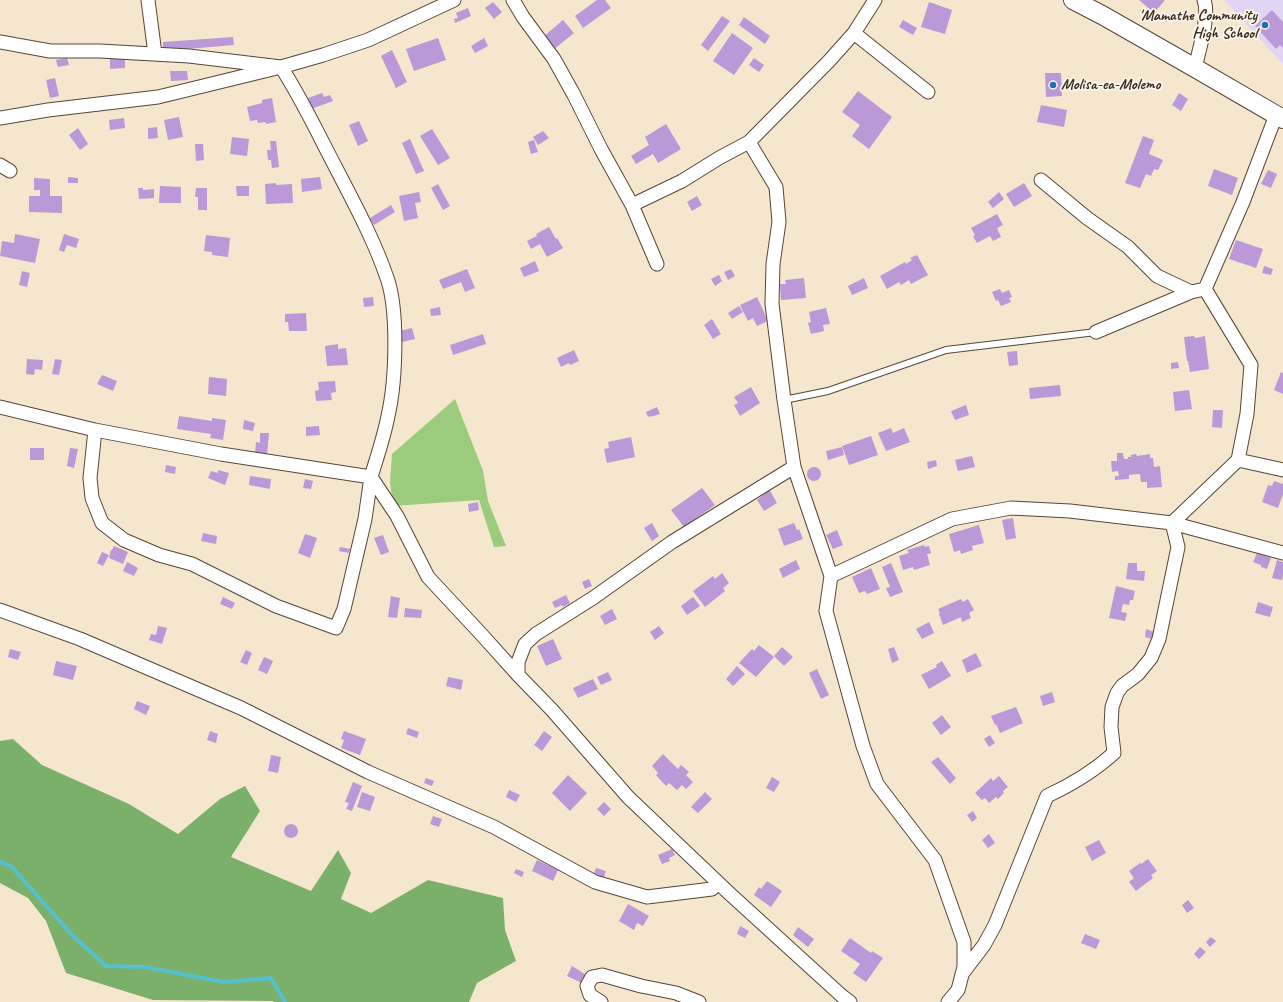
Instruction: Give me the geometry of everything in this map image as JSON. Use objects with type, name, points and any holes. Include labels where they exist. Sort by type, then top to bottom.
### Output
[{"type":"main road","points":[[1073,0],[1102,15],[1279,117]]},
{"type":"street","points":[[148,0],[155,54]]},
{"type":"street","points":[[0,118],[48,110],[158,97],[281,67],[368,40],[454,0]]},
{"type":"street","points":[[513,0],[523,17],[554,59],[574,95],[601,149],[632,205],[657,264]]},
{"type":"street","points":[[632,205],[682,181],[719,158],[749,142],[829,61],[854,33],[875,0]]},
{"type":"street","points":[[1195,68],[1203,36],[1206,6],[1204,0]]},
{"type":"street","points":[[854,33],[928,92]]},
{"type":"street","points":[[0,42],[50,51],[100,51],[189,56],[281,67]]},
{"type":"street","points":[[95,430],[90,478],[92,498],[102,523],[124,540],[159,555],[192,564],[276,606],[336,628],[344,609],[366,519],[371,477],[388,415],[394,370],[394,326],[391,294],[387,276],[359,213],[305,109],[281,67]]},
{"type":"street","points":[[1205,289],[1279,117]]},
{"type":"street","points":[[749,142],[776,187],[779,222],[773,264],[772,304],[794,467],[831,576],[826,611],[863,746],[877,784],[935,860],[964,942],[964,967],[958,990],[948,1002]]},
{"type":"street","points":[[1041,180],[1087,218],[1128,247],[1156,276],[1191,292]]},
{"type":"street","points":[[1096,332],[1191,292],[1205,289]]},
{"type":"street","points":[[1172,523],[1238,460],[1247,414],[1251,365],[1205,289]]},
{"type":"street","points":[[0,407],[95,430],[221,454],[371,477],[397,516],[428,577],[552,710],[628,797],[718,883],[850,1002]]},
{"type":"street","points":[[1238,460],[1283,470]]},
{"type":"street","points":[[518,675],[518,662],[525,644],[536,634],[593,598],[672,542],[794,467]]},
{"type":"street","points":[[831,576],[952,519],[1011,508],[1070,511],[1172,523],[1283,553]]},
{"type":"street","points":[[962,974],[984,945],[995,925],[1048,796],[1069,786],[1097,768],[1114,753],[1111,727],[1112,707],[1117,693],[1122,686],[1138,674],[1151,658],[1159,639],[1178,547],[1172,523]]},
{"type":"street","points":[[0,610],[80,639],[241,708],[368,772],[494,827],[595,882],[648,897],[712,888],[718,883]]},
{"type":"street","points":[[601,1002],[590,995],[587,986],[592,977],[602,975],[641,986],[676,993],[699,1002]]},
{"type":"lane","points":[[784,400],[828,391],[946,350],[1096,332]]},
{"type":"shaded area","name":"'Mamathe Community High School","points":[[1224,0],[1283,0],[1283,64],[1269,49]]},
{"type":"green space","points":[[455,399],[483,471],[488,501],[506,546],[494,547],[479,500],[393,506],[390,482],[392,454]]},
{"type":"green space","points":[[13,739],[42,765],[129,804],[178,834],[220,799],[245,786],[260,811],[231,857],[311,891],[338,850],[351,873],[341,899],[371,913],[428,880],[503,898],[505,930],[516,961],[477,983],[469,1002],[274,1002],[153,1000],[66,973],[46,921],[28,898],[0,883],[0,741]]},
{"type":"building","points":[[597,0],[605,0],[611,8],[583,28],[575,16]]},
{"type":"building","points":[[1139,0],[1165,0],[1154,13]]},
{"type":"building","points":[[493,2],[502,12],[494,19],[485,8]]},
{"type":"building","points":[[929,2],[952,10],[945,34],[921,27]]},
{"type":"building","points":[[468,8],[471,16],[455,23],[454,19],[458,18],[456,13]]},
{"type":"building","points":[[1272,10],[1283,22],[1283,48],[1280,45],[1276,49],[1255,26]]},
{"type":"building","points":[[722,16],[730,21],[708,51],[701,45]]},
{"type":"building","points":[[744,17],[770,36],[765,44],[739,25]]},
{"type":"building","points":[[563,20],[574,33],[553,50],[543,37]]},
{"type":"building","points":[[903,20],[917,28],[913,35],[899,27]]},
{"type":"building","points":[[732,33],[753,48],[734,75],[713,61]]},
{"type":"building","points":[[233,37],[234,45],[163,51],[163,42]]},
{"type":"building","points":[[438,38],[446,60],[414,71],[406,49]]},
{"type":"building","points":[[484,38],[488,46],[475,53],[471,46]]},
{"type":"building","points":[[392,50],[407,82],[396,88],[381,56]]},
{"type":"building","points":[[67,58],[69,65],[58,67],[56,60]]},
{"type":"building","points":[[110,58],[125,58],[125,68],[110,69]]},
{"type":"building","points":[[754,58],[764,65],[759,72],[749,65]]},
{"type":"building","points":[[170,71],[187,71],[188,80],[171,81]]},
{"type":"building","name":"Molisa-ea-Molemo","points":[[1045,73],[1061,73],[1062,96],[1046,97]]},
{"type":"building","points":[[55,78],[59,96],[50,98],[46,80]]},
{"type":"building","points":[[858,91],[892,117],[869,149],[852,136],[860,125],[842,112]]},
{"type":"building","points":[[322,93],[324,97],[330,95],[333,101],[311,109],[308,98]]},
{"type":"building","points":[[1179,93],[1188,99],[1181,111],[1172,105]]},
{"type":"building","points":[[272,98],[276,122],[266,124],[265,122],[258,123],[257,120],[250,121],[247,107],[262,103],[262,100]]},
{"type":"building","points":[[1041,105],[1067,110],[1064,127],[1037,122]]},
{"type":"building","points":[[179,117],[183,137],[168,140],[164,120]]},
{"type":"building","points":[[124,118],[125,128],[110,130],[109,120]]},
{"type":"building","points":[[359,121],[368,141],[358,146],[349,125]]},
{"type":"building","points":[[666,124],[681,149],[658,163],[653,154],[636,164],[631,156],[649,145],[645,137]]},
{"type":"building","points":[[157,127],[158,138],[148,139],[148,128]]},
{"type":"building","points":[[78,128],[88,144],[80,150],[69,135]]},
{"type":"building","points":[[432,129],[450,158],[438,165],[420,136]]},
{"type":"building","points":[[543,131],[549,138],[538,145],[533,137]]},
{"type":"building","points":[[1143,136],[1154,140],[1149,154],[1163,160],[1158,170],[1154,169],[1151,176],[1146,174],[1140,188],[1125,183]]},
{"type":"building","points":[[232,137],[249,139],[247,156],[230,154]]},
{"type":"building","points":[[410,139],[424,171],[416,174],[402,143]]},
{"type":"building","points":[[534,140],[538,152],[531,154],[528,142]]},
{"type":"building","points":[[270,141],[276,141],[279,167],[272,168],[271,160],[268,160],[267,150],[271,150]]},
{"type":"building","points":[[195,144],[203,144],[204,160],[196,161]]},
{"type":"building","points":[[1214,169],[1238,178],[1232,195],[1208,186]]},
{"type":"building","points":[[1268,170],[1277,174],[1271,188],[1261,184]]},
{"type":"building","points":[[68,177],[78,178],[78,183],[68,183]]},
{"type":"building","points":[[320,177],[322,189],[302,192],[301,179]]},
{"type":"building","points":[[34,178],[50,179],[50,196],[62,196],[62,213],[29,212],[29,196],[40,196],[40,190],[34,190]]},
{"type":"building","points":[[276,183],[276,185],[292,184],[293,203],[266,204],[265,184]]},
{"type":"building","points":[[1024,183],[1032,196],[1014,207],[1006,194]]},
{"type":"building","points":[[438,184],[450,206],[443,210],[431,188]]},
{"type":"building","points":[[160,186],[181,187],[181,203],[159,203]]},
{"type":"building","points":[[236,186],[249,186],[249,196],[237,196]]},
{"type":"building","points":[[138,188],[143,188],[143,190],[154,189],[154,198],[139,199]]},
{"type":"building","points":[[196,188],[207,188],[207,210],[198,210],[198,197],[195,197]]},
{"type":"building","points":[[419,192],[421,202],[415,203],[418,218],[404,221],[399,196]]},
{"type":"building","points":[[999,192],[1004,199],[993,208],[988,202]]},
{"type":"building","points":[[697,196],[702,205],[692,211],[687,202]]},
{"type":"building","points":[[391,205],[395,212],[374,225],[370,218]]},
{"type":"building","points":[[997,214],[1003,225],[997,228],[1001,237],[993,241],[990,236],[977,243],[971,228]]},
{"type":"building","points":[[549,227],[563,248],[547,257],[540,244],[531,249],[527,241]]},
{"type":"building","points":[[15,234],[40,239],[35,263],[0,256],[2,241],[14,243]]},
{"type":"building","points":[[64,234],[79,239],[76,248],[67,245],[64,252],[59,250]]},
{"type":"building","points":[[206,235],[230,238],[228,257],[212,255],[212,252],[204,251]]},
{"type":"building","points":[[1236,240],[1263,249],[1256,268],[1229,259]]},
{"type":"building","points":[[917,255],[928,275],[911,284],[909,280],[901,285],[899,282],[887,289],[880,276],[905,262],[906,264],[912,260],[910,258]]},
{"type":"building","points":[[535,261],[539,271],[524,277],[520,268]]},
{"type":"building","points":[[1264,266],[1273,269],[1271,275],[1262,273]]},
{"type":"building","points":[[467,269],[475,288],[465,292],[461,282],[443,289],[439,280]]},
{"type":"building","points":[[731,269],[735,276],[728,280],[724,272]]},
{"type":"building","points":[[22,271],[30,273],[27,287],[19,285]]},
{"type":"building","points":[[719,275],[722,281],[715,286],[711,279]]},
{"type":"building","points":[[804,278],[806,298],[781,300],[780,284],[786,284],[785,280]]},
{"type":"building","points":[[864,278],[868,288],[852,295],[848,286]]},
{"type":"building","points":[[1000,289],[1002,293],[1009,290],[1012,297],[1009,298],[1011,302],[1001,306],[998,300],[996,301],[992,292]]},
{"type":"building","points":[[373,297],[374,306],[364,307],[363,298]]},
{"type":"building","points":[[757,297],[768,321],[757,326],[753,318],[748,321],[740,305]]},
{"type":"building","points":[[739,306],[743,312],[732,319],[728,313]]},
{"type":"building","points":[[440,307],[441,315],[431,316],[430,309]]},
{"type":"building","points":[[826,308],[830,324],[823,325],[824,331],[811,334],[808,323],[811,322],[809,312]]},
{"type":"building","points":[[306,313],[307,331],[289,331],[288,322],[285,322],[285,314]]},
{"type":"building","points":[[712,319],[721,334],[713,339],[704,325]]},
{"type":"building","points":[[412,328],[415,339],[402,342],[399,331]]},
{"type":"building","points":[[483,334],[486,344],[453,355],[450,345]]},
{"type":"building","points":[[1194,336],[1195,338],[1205,336],[1209,369],[1190,372],[1184,337]]},
{"type":"building","points":[[338,344],[338,349],[346,348],[348,365],[327,366],[325,346]]},
{"type":"building","points":[[574,350],[579,361],[570,365],[569,363],[561,367],[557,358]]},
{"type":"building","points":[[1017,351],[1018,365],[1009,366],[1007,352]]},
{"type":"building","points":[[27,359],[43,360],[42,370],[35,369],[34,375],[26,374]]},
{"type":"building","points":[[55,359],[62,360],[59,375],[52,374]]},
{"type":"building","points":[[1178,362],[1179,368],[1171,369],[1171,363]]},
{"type":"building","points":[[1281,372],[1283,373],[1283,394],[1274,390]]},
{"type":"building","points":[[102,375],[117,381],[113,391],[97,384]]},
{"type":"building","points":[[209,377],[227,379],[226,396],[208,394]]},
{"type":"building","points":[[335,381],[336,392],[331,393],[332,400],[316,401],[315,391],[319,390],[318,382]]},
{"type":"building","points":[[1060,385],[1061,396],[1030,399],[1029,388]]},
{"type":"building","points":[[751,387],[760,403],[740,416],[734,405],[738,403],[734,397]]},
{"type":"building","points":[[1189,390],[1192,409],[1175,411],[1173,392]]},
{"type":"building","points":[[966,405],[969,415],[955,420],[951,411]]},
{"type":"building","points":[[657,407],[660,414],[648,417],[646,412]]},
{"type":"building","points":[[1213,410],[1223,410],[1222,428],[1212,427]]},
{"type":"building","points":[[179,416],[212,421],[212,418],[226,420],[223,440],[210,438],[211,434],[177,429]]},
{"type":"building","points":[[244,420],[255,423],[253,431],[243,429]]},
{"type":"building","points":[[319,426],[320,435],[306,436],[306,427]]},
{"type":"building","points":[[891,428],[893,433],[904,428],[910,442],[886,451],[878,433]]},
{"type":"building","points":[[260,433],[269,433],[267,455],[255,454],[256,442],[260,443]]},
{"type":"building","points":[[871,436],[878,455],[849,465],[842,446]]},
{"type":"building","points":[[631,437],[635,457],[607,463],[604,449],[609,448],[608,442]]},
{"type":"building","points":[[842,447],[844,455],[828,460],[826,451]]},
{"type":"building","points":[[30,448],[44,448],[44,460],[30,460]]},
{"type":"building","points":[[70,448],[78,449],[74,468],[67,466]]},
{"type":"building","points":[[1117,453],[1123,453],[1124,459],[1128,459],[1131,455],[1136,454],[1137,456],[1150,454],[1150,458],[1153,458],[1154,467],[1160,466],[1162,487],[1147,488],[1147,482],[1141,482],[1140,474],[1129,475],[1129,479],[1115,480],[1115,476],[1119,476],[1118,471],[1112,472],[1111,461],[1117,461]]},
{"type":"building","points":[[972,456],[975,467],[958,471],[955,460]]},
{"type":"building","points":[[936,460],[937,466],[928,469],[927,462]]},
{"type":"building","points":[[166,465],[176,467],[175,474],[165,472]]},
{"type":"building","points":[[814,467],[819,469],[821,474],[819,479],[814,481],[809,479],[807,474],[809,469]]},
{"type":"building","points":[[218,470],[229,473],[225,485],[208,478],[211,471],[218,473]]},
{"type":"building","points":[[250,476],[271,479],[270,489],[249,485]]},
{"type":"building","points":[[305,479],[313,481],[311,489],[303,488]]},
{"type":"building","points":[[1274,481],[1283,484],[1283,494],[1278,508],[1262,502],[1268,485],[1272,486]]},
{"type":"building","points":[[702,488],[715,505],[684,527],[671,510]]},
{"type":"building","points":[[769,489],[777,503],[764,511],[757,500]]},
{"type":"building","points":[[478,502],[479,510],[469,512],[468,504]]},
{"type":"building","points":[[1013,518],[1016,538],[1006,540],[1002,520]]},
{"type":"building","points":[[652,523],[659,536],[652,541],[644,528]]},
{"type":"building","points":[[794,523],[797,530],[799,529],[803,539],[784,546],[778,529]]},
{"type":"building","points":[[979,525],[984,543],[972,546],[973,550],[961,554],[960,550],[954,552],[949,534]]},
{"type":"building","points":[[837,530],[843,545],[833,549],[826,535]]},
{"type":"building","points":[[203,533],[217,536],[216,544],[201,541]]},
{"type":"building","points":[[305,534],[317,538],[310,558],[298,553]]},
{"type":"building","points":[[383,535],[389,552],[381,555],[374,538]]},
{"type":"building","points":[[924,545],[925,547],[929,546],[931,553],[927,554],[930,565],[914,570],[913,567],[903,570],[899,556],[909,553],[907,550]]},
{"type":"building","points":[[114,546],[128,552],[123,564],[109,558],[111,550]]},
{"type":"building","points":[[340,547],[350,549],[349,553],[339,551]]},
{"type":"building","points":[[102,552],[109,555],[103,566],[97,563]]},
{"type":"building","points":[[1257,553],[1271,558],[1267,569],[1253,562]]},
{"type":"building","points":[[796,560],[800,569],[783,578],[779,569]]},
{"type":"building","points":[[1277,560],[1283,562],[1282,580],[1272,578]]},
{"type":"building","points":[[127,562],[138,568],[134,576],[123,571]]},
{"type":"building","points":[[891,563],[903,592],[890,597],[886,588],[890,587],[882,567]]},
{"type":"building","points":[[1128,563],[1137,563],[1137,571],[1145,571],[1144,581],[1126,579]]},
{"type":"building","points":[[871,568],[880,589],[867,594],[865,591],[859,593],[852,577]]},
{"type":"building","points":[[722,573],[729,583],[723,588],[725,591],[705,607],[693,591],[713,576],[715,579]]},
{"type":"building","points":[[589,579],[592,586],[585,589],[582,582]]},
{"type":"building","points":[[1116,586],[1135,591],[1133,600],[1130,600],[1129,605],[1123,604],[1121,612],[1127,613],[1125,621],[1109,618]]},
{"type":"building","points":[[566,595],[570,603],[563,607],[562,605],[555,608],[552,602]]},
{"type":"building","points":[[391,596],[400,598],[397,618],[388,617]]},
{"type":"building","points":[[223,597],[235,603],[232,609],[220,604]]},
{"type":"building","points":[[693,597],[700,606],[687,615],[681,606]]},
{"type":"building","points":[[961,599],[963,602],[968,599],[974,610],[969,613],[971,618],[962,622],[961,617],[943,625],[938,609]]},
{"type":"building","points":[[1258,602],[1273,607],[1270,617],[1255,613]]},
{"type":"building","points":[[405,608],[422,610],[421,618],[404,617]]},
{"type":"building","points":[[612,609],[617,619],[605,625],[600,616]]},
{"type":"building","points":[[929,622],[934,633],[922,639],[916,629]]},
{"type":"building","points":[[158,626],[167,628],[162,644],[149,640],[151,634],[156,635]]},
{"type":"building","points":[[659,626],[664,633],[655,640],[650,632]]},
{"type":"building","points":[[1146,629],[1154,632],[1152,639],[1145,637]]},
{"type":"building","points":[[553,639],[562,659],[546,666],[537,646]]},
{"type":"building","points":[[759,645],[774,657],[756,677],[739,663],[752,649],[754,651]]},
{"type":"building","points":[[782,647],[793,657],[784,666],[774,656]]},
{"type":"building","points":[[894,647],[899,660],[892,663],[888,649]]},
{"type":"building","points":[[10,649],[21,652],[18,660],[8,657]]},
{"type":"building","points":[[246,650],[252,653],[247,665],[240,662]]},
{"type":"building","points":[[976,653],[982,666],[967,673],[962,660]]},
{"type":"building","points":[[264,657],[273,661],[267,674],[258,670]]},
{"type":"building","points":[[56,661],[77,666],[73,680],[53,675]]},
{"type":"building","points":[[942,661],[951,676],[929,689],[921,675],[937,667],[936,665]]},
{"type":"building","points":[[737,666],[745,674],[733,686],[726,679]]},
{"type":"building","points":[[817,669],[829,695],[821,699],[809,673]]},
{"type":"building","points":[[608,672],[612,680],[601,685],[597,677]]},
{"type":"building","points":[[448,677],[463,680],[461,690],[446,686]]},
{"type":"building","points":[[593,679],[598,689],[578,698],[573,688]]},
{"type":"building","points":[[1052,692],[1055,702],[1043,706],[1040,696]]},
{"type":"building","points":[[137,701],[150,706],[146,715],[134,709]]},
{"type":"building","points":[[1016,707],[1023,723],[1000,733],[991,716]]},
{"type":"building","points":[[942,715],[951,727],[941,735],[932,723]]},
{"type":"building","points":[[408,728],[419,732],[417,738],[406,734]]},
{"type":"building","points":[[210,731],[218,734],[216,743],[207,740]]},
{"type":"building","points":[[344,731],[366,739],[360,755],[341,748],[344,740],[341,739]]},
{"type":"building","points":[[544,731],[552,737],[542,751],[534,745]]},
{"type":"building","points":[[990,735],[995,743],[989,747],[984,739]]},
{"type":"building","points":[[663,754],[678,769],[681,765],[689,772],[686,775],[693,782],[686,789],[682,785],[677,790],[669,783],[666,786],[656,775],[658,773],[652,766]]},
{"type":"building","points":[[271,755],[281,757],[278,773],[268,771]]},
{"type":"building","points":[[938,757],[956,778],[950,784],[931,762]]},
{"type":"building","points":[[568,775],[587,793],[570,811],[552,793]]},
{"type":"building","points":[[999,776],[1008,787],[1003,791],[1004,793],[998,799],[996,797],[989,803],[985,798],[982,800],[975,793],[991,778],[993,781]]},
{"type":"building","points":[[772,777],[780,782],[774,792],[766,788]]},
{"type":"building","points":[[426,778],[434,781],[432,786],[424,783]]},
{"type":"building","points":[[353,782],[362,786],[352,811],[346,809],[349,803],[345,802]]},
{"type":"building","points":[[509,790],[520,795],[516,802],[506,797]]},
{"type":"building","points":[[362,792],[375,797],[370,811],[357,807]]},
{"type":"building","points":[[705,792],[712,799],[698,813],[691,807]]},
{"type":"building","points":[[604,802],[611,809],[604,816],[597,809]]},
{"type":"building","points":[[973,811],[977,818],[972,822],[967,815]]},
{"type":"building","points":[[433,816],[442,819],[439,827],[430,824]]},
{"type":"building","points":[[291,824],[296,826],[298,831],[296,836],[291,838],[286,836],[284,831],[286,826]]},
{"type":"building","points":[[989,834],[995,843],[988,848],[982,840]]},
{"type":"building","points":[[1099,840],[1106,853],[1092,861],[1085,847]]},
{"type":"building","points":[[672,849],[675,855],[669,858],[670,861],[662,864],[658,855]]},
{"type":"building","points":[[1148,859],[1157,871],[1151,875],[1153,878],[1136,891],[1129,882],[1134,878],[1129,871]]},
{"type":"building","points":[[537,860],[558,870],[553,881],[532,871]]},
{"type":"building","points":[[596,868],[606,871],[603,880],[593,877]]},
{"type":"building","points":[[516,869],[524,872],[522,877],[514,873]]},
{"type":"building","points":[[767,881],[782,891],[771,907],[754,895],[759,887],[761,889]]},
{"type":"building","points":[[1188,900],[1194,908],[1187,913],[1182,905]]},
{"type":"building","points":[[628,904],[649,916],[643,926],[637,923],[634,930],[619,921]]},
{"type":"building","points":[[740,926],[749,931],[745,938],[737,934]]},
{"type":"building","points":[[798,927],[814,939],[808,947],[793,935]]},
{"type":"building","points":[[1085,934],[1100,940],[1096,949],[1081,943]]},
{"type":"building","points":[[1211,937],[1216,941],[1210,947],[1206,942]]},
{"type":"building","points":[[850,938],[871,953],[872,951],[883,958],[866,982],[853,973],[860,964],[841,951]]},
{"type":"building","points":[[1200,947],[1206,952],[1199,959],[1194,954]]},
{"type":"building","points":[[572,966],[588,976],[584,984],[567,976]]},
{"type":"waterway","points":[[0,862],[11,866],[72,935],[106,966],[145,967],[224,982],[271,978],[285,1002]]},
{"type":"place","name":"'Mamathe Community High School","points":[[1265,25]]},
{"type":"place","name":"Molisa-ea-Molemo","points":[[1053,85]]}]
